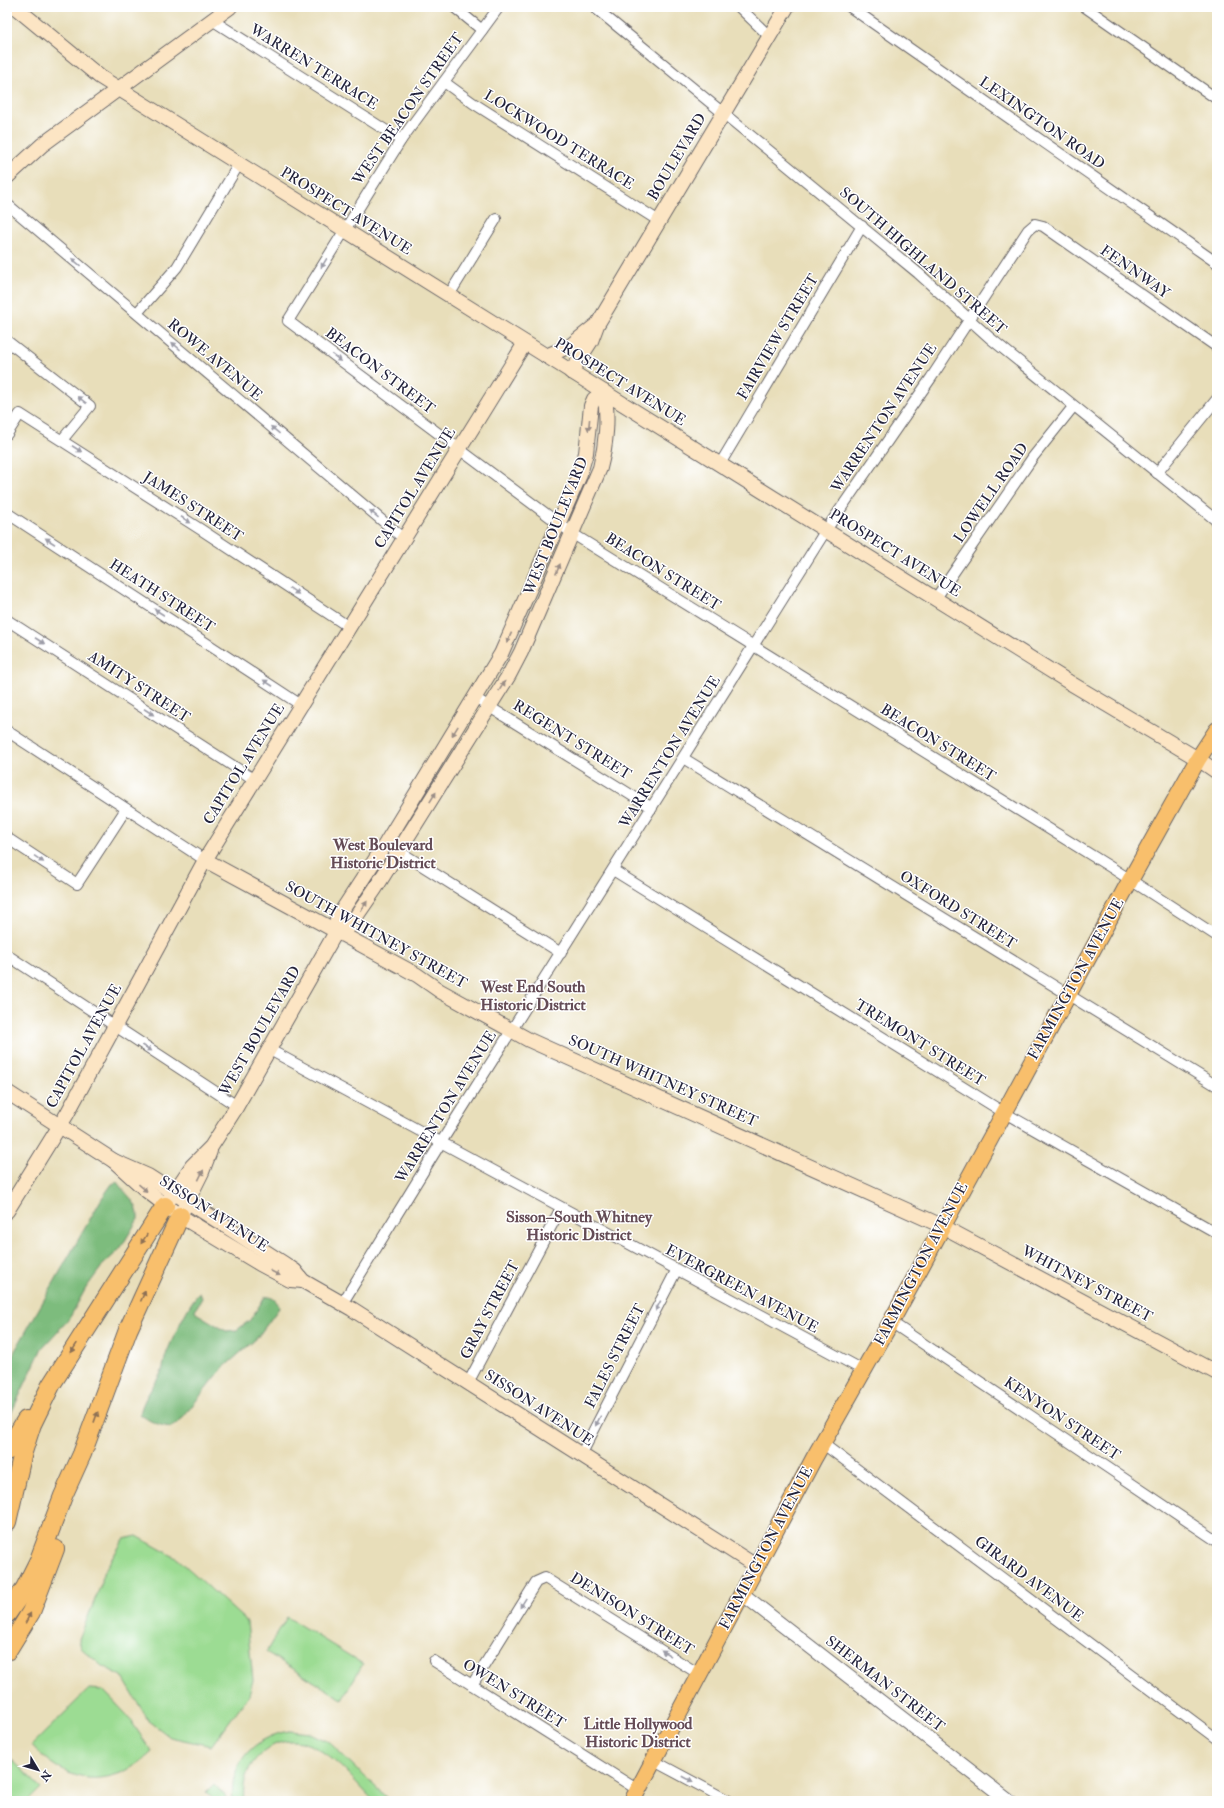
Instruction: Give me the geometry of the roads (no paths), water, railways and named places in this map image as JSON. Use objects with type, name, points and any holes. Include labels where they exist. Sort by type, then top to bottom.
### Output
[{"type":"highway","points":[[7,1450],[169,1200]]},
{"type":"highway","points":[[7,1651],[27,1621],[63,1496],[82,1454],[128,1330],[184,1209]]},
{"type":"highway","points":[[7,1522],[24,1447],[32,1424],[50,1385]]},
{"type":"highway","points":[[7,1614],[40,1574]]},
{"type":"main road","name":"PROSPECT AVENUE","points":[[15,7],[100,76],[570,372],[1217,772]]},
{"type":"main road","points":[[7,177],[42,145],[230,7]]},
{"type":"main road","name":"BOULEVARD","points":[[570,372],[591,341],[597,325],[787,7]]},
{"type":"main road","name":"BOULEVARD","points":[[546,356],[577,341],[597,325]]},
{"type":"main road","name":"CAPITOL AVENUE","points":[[7,1211],[60,1126],[205,860],[525,343]]},
{"type":"main road","name":"WEST BOULEVARD","points":[[169,1200],[192,1166],[211,1147],[237,1106],[336,932],[337,919],[341,912],[386,843],[501,654],[519,616],[584,463],[592,402],[604,392],[607,406],[604,449],[601,464],[534,624],[509,675],[399,852],[352,924],[346,929],[336,932]]},
{"type":"main road","points":[[519,616],[534,624]]},
{"type":"main road","name":"FARMINGTON AVENUE","points":[[635,1796],[822,1443],[890,1322],[1130,880],[1198,759],[1217,730]]},
{"type":"main road","name":"SOUTH WHITNEY STREET","points":[[205,860],[417,975],[440,991],[512,1031],[942,1226]]},
{"type":"main road","name":"SISSON AVENUE","points":[[7,1092],[114,1161],[135,1181],[184,1209],[263,1259],[290,1280],[303,1281],[342,1304],[756,1566]]},
{"type":"main road","name":"WEST BOULEVARD","points":[[184,1209],[202,1174],[211,1147]]},
{"type":"main road","name":"WHITNEY STREET","points":[[942,1226],[1217,1372]]},
{"type":"street","points":[[454,7],[482,30]]},
{"type":"street","name":"WEST BEACON STREET","points":[[344,230],[401,140],[498,7]]},
{"type":"street","name":"SOUTH HIGHLAND STREET","points":[[594,7],[862,226],[918,273],[968,320],[1073,407],[1217,521]]},
{"type":"street","points":[[739,7],[769,36]]},
{"type":"street","name":"LEXINGTON ROAD","points":[[850,7],[1217,263]]},
{"type":"street","points":[[1085,7],[1217,99]]},
{"type":"street","name":"WARREN TERRACE","points":[[212,20],[401,140]]},
{"type":"street","name":"LOCKWOOD TERRACE","points":[[444,82],[473,103],[659,221]]},
{"type":"street","points":[[137,313],[177,267],[239,164]]},
{"type":"street","name":"ROWE AVENUE","points":[[7,204],[404,539]]},
{"type":"street","points":[[449,295],[496,219]]},
{"type":"street","name":"WARRENTON AVENUE","points":[[342,1304],[440,1144],[826,530],[931,378],[1028,230],[1035,224]]},
{"type":"street","name":"FENNWAY","points":[[1035,224],[1043,226],[1217,347]]},
{"type":"street","name":"FAIRVIEW STREET","points":[[720,464],[862,226]]},
{"type":"street","name":"BEACON STREET","points":[[344,230],[288,321],[572,534],[1130,880],[1217,936]]},
{"type":"street","points":[[7,341],[90,406],[62,440]]},
{"type":"street","points":[[1157,473],[1217,399]]},
{"type":"street","name":"LOWELL ROAD","points":[[936,598],[1033,457],[1073,407]]},
{"type":"street","name":"JAMES STREET","points":[[7,434],[20,414],[349,628]]},
{"type":"street","name":"HEATH STREET","points":[[7,513],[301,704]]},
{"type":"street","name":"AMITY STREET","points":[[7,620],[255,780]]},
{"type":"street","name":"REGENT STREET","points":[[475,698],[652,808]]},
{"type":"street","name":"SOUTH WHITNEY STREET","points":[[7,731],[205,860]]},
{"type":"street","name":"OXFORD STREET","points":[[683,758],[1217,1086]]},
{"type":"street","points":[[7,838],[77,884],[126,809]]},
{"type":"street","points":[[386,843],[561,953]]},
{"type":"street","name":"TREMONT STREET","points":[[613,870],[1003,1112],[1217,1233]]},
{"type":"street","points":[[7,955],[237,1106]]},
{"type":"street","name":"EVERGREEN AVENUE","points":[[270,1050],[440,1144],[863,1370]]},
{"type":"street","name":"GRAY STREET","points":[[468,1383],[561,1208]]},
{"type":"street","name":"FALES STREET","points":[[581,1455],[676,1271]]},
{"type":"street","name":"KENYON STREET","points":[[890,1322],[1217,1541]]},
{"type":"street","name":"GIRARD AVENUE","points":[[822,1443],[1217,1739]]},
{"type":"street","name":"DENISON STREET","points":[[472,1685],[536,1582],[545,1578],[700,1674]]},
{"type":"street","name":"SHERMAN STREET","points":[[742,1593],[1004,1800]]},
{"type":"street","name":"OWEN STREET","points":[[434,1661],[472,1685],[635,1796]]},
{"type":"street","points":[[654,1761],[729,1801]]},
{"type":"district","name":"West Boulevard Historic District","points":[[383,854]]},
{"type":"district","name":"West End South Historic District","points":[[533,996]]},
{"type":"district","name":"Sisson–South Whitney Historic District","points":[[579,1226]]},
{"type":"district","name":"Little Hollywood Historic District","points":[[638,1733]]}]
